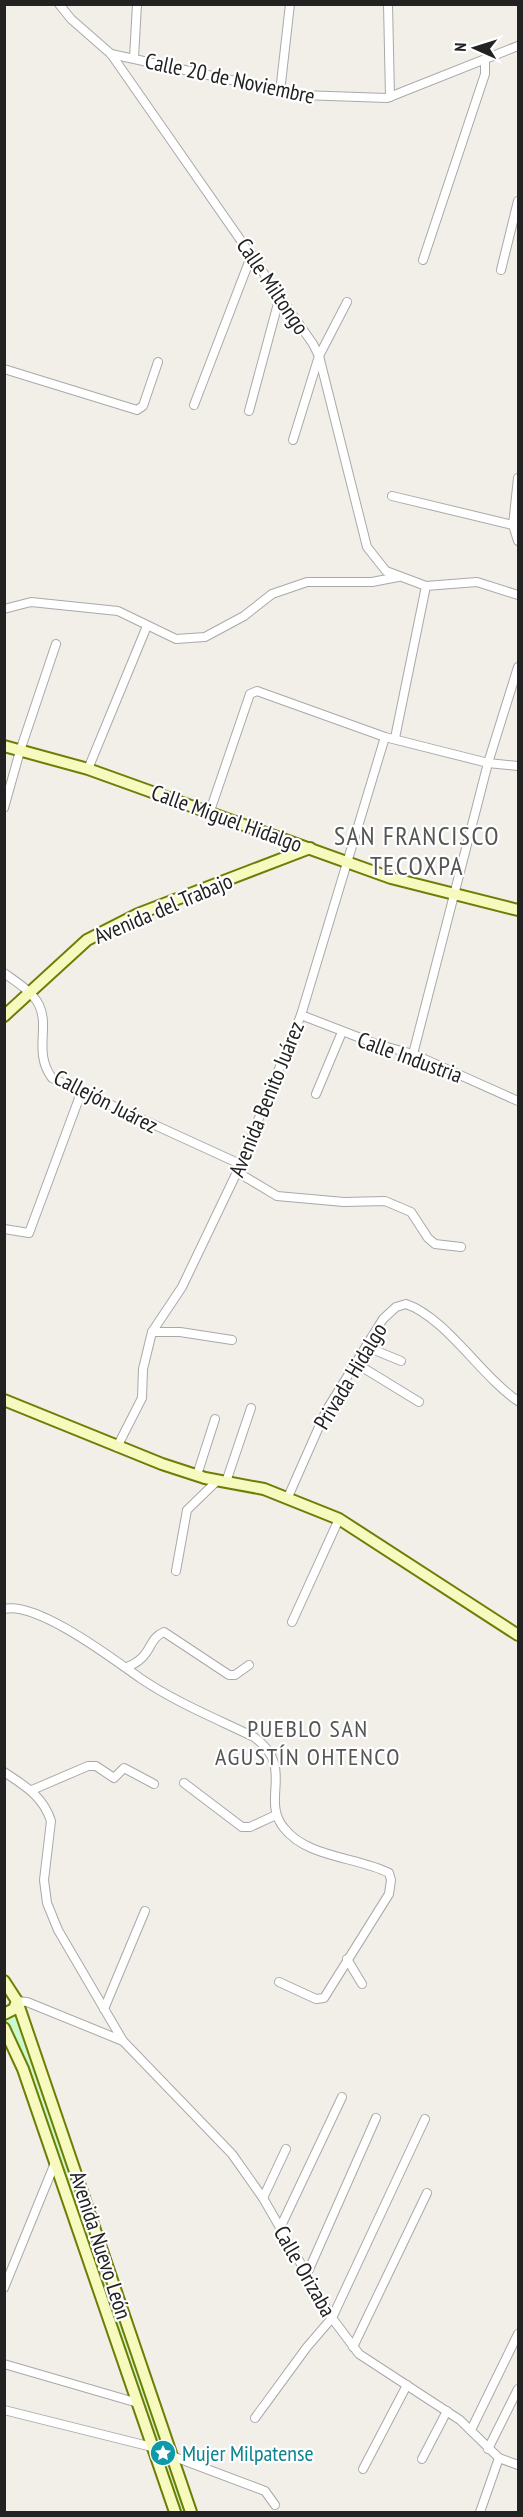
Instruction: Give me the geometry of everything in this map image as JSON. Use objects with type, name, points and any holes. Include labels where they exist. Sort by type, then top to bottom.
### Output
[{"type":"street","name":"Calle Miltongo","points":[[59,4],[71,19],[111,54],[252,254],[319,356],[367,547],[377,562],[398,577],[413,579],[426,586]]},
{"type":"street","points":[[134,58],[137,4]]},
{"type":"street","points":[[280,92],[290,4]]},
{"type":"street","points":[[388,4],[390,97]]},
{"type":"street","name":"Calle 20 de Noviembre","points":[[111,54],[280,92],[319,97],[390,97],[519,46]]},
{"type":"street","points":[[423,260],[485,74],[485,60]]},
{"type":"street","points":[[501,270],[519,201]]},
{"type":"street","points":[[194,405],[252,254]]},
{"type":"street","points":[[249,411],[280,296]]},
{"type":"street","points":[[292,440],[319,356],[346,302]]},
{"type":"street","points":[[4,369],[137,410],[143,406],[158,362]]},
{"type":"street","points":[[517,537],[513,525],[519,478]]},
{"type":"street","points":[[392,496],[513,525]]},
{"type":"street","points":[[4,609],[31,602],[74,604],[118,611],[176,639],[205,637],[243,616],[272,594],[307,582],[372,582],[398,577]]},
{"type":"street","points":[[395,738],[426,586],[477,582],[519,595]]},
{"type":"street","points":[[88,769],[147,626]]},
{"type":"street","points":[[4,808],[20,751],[56,644]]},
{"type":"street","points":[[413,1054],[488,763],[519,667]]},
{"type":"street","points":[[210,811],[250,694],[256,691],[385,737],[488,763],[519,766]]},
{"type":"street","name":"Avenida Benito Juárez","points":[[117,1447],[142,1398],[143,1369],[152,1332],[182,1287],[239,1168],[301,1015],[385,737]]},
{"type":"street","name":"Calle Miguel Hidalgo","points":[[4,746],[88,769],[392,878],[519,910]]},
{"type":"street","name":"Avenida del Trabajo","points":[[4,1016],[87,940],[138,914],[310,848]]},
{"type":"street","points":[[4,973],[30,993]]},
{"type":"street","name":"Callejón Juárez","points":[[30,993],[40,1007],[45,1067],[52,1078],[239,1168],[277,1196],[344,1202],[385,1201],[411,1212],[435,1244],[461,1247]]},
{"type":"street","name":"Calle Industria","points":[[301,1015],[342,1032],[413,1054],[519,1101]]},
{"type":"street","points":[[316,1094],[342,1032]]},
{"type":"street","points":[[4,1229],[29,1233],[81,1093]]},
{"type":"street","name":"Privada Hidalgo","points":[[288,1497],[313,1436],[383,1319],[396,1306],[406,1304],[415,1307],[519,1401]]},
{"type":"street","points":[[152,1332],[180,1332],[232,1340]]},
{"type":"street","points":[[367,1347],[401,1362]]},
{"type":"street","points":[[357,1364],[419,1402]]},
{"type":"street","points":[[4,1400],[117,1447],[197,1475],[264,1489],[339,1519],[518,1631]]},
{"type":"street","points":[[176,1570],[187,1510],[222,1481],[251,1408]]},
{"type":"street","points":[[197,1475],[215,1419]]},
{"type":"street","points":[[292,1622],[339,1519]]},
{"type":"street","points":[[4,1609],[27,1609],[99,1648],[140,1678],[254,1737],[270,1750],[275,1767],[276,1815],[289,1834],[325,1854],[389,1873],[391,1880],[388,1894],[321,2000],[279,1982]]},
{"type":"street","points":[[127,1667],[145,1657],[157,1635],[164,1632],[230,1675],[235,1675],[249,1665]]},
{"type":"street","points":[[32,1790],[88,1766],[96,1766],[114,1778],[124,1768],[154,1784]]},
{"type":"street","name":"Calle Orizaba","points":[[4,1772],[32,1790],[43,1804],[51,1821],[44,1880],[47,1903],[58,1930],[123,2041],[232,2154],[262,2198],[332,2318],[353,2347],[368,2361],[447,2411],[471,2430],[499,2458],[519,2465]]},
{"type":"street","points":[[184,1783],[242,1827],[250,1827],[276,1815]]},
{"type":"street","points":[[104,2009],[145,1911]]},
{"type":"street","points":[[347,1959],[362,1984]]},
{"type":"street","name":"Avenida Nuevo León","points":[[4,1981],[17,2001],[191,2512]]},
{"type":"street","points":[[4,2014],[10,2013],[17,2001]]},
{"type":"street","name":"Calle Orizaba","points":[[17,2001],[27,2002],[123,2041]]},
{"type":"street","name":"Avenida Nuevo León","points":[[4,2028],[20,2061],[175,2512]]},
{"type":"street","points":[[280,2228],[342,2097]]},
{"type":"street","points":[[307,2274],[376,2118]]},
{"type":"street","points":[[255,2418],[307,2347],[332,2318],[425,2119]]},
{"type":"street","points":[[262,2198],[286,2149]]},
{"type":"street","points":[[4,2288],[56,2163]]},
{"type":"street","points":[[353,2347],[427,2193]]},
{"type":"street","points":[[72,2210],[87,2206]]},
{"type":"street","points":[[471,2430],[519,2334]]},
{"type":"street","points":[[123,2358],[137,2353]]},
{"type":"street","points":[[4,2364],[139,2403]]},
{"type":"street","points":[[363,2469],[407,2385]]},
{"type":"street","points":[[488,2449],[519,2389]]},
{"type":"street","points":[[4,2410],[152,2447]]},
{"type":"street","points":[[422,2459],[447,2411]]},
{"type":"street","points":[[172,2456],[265,2491],[275,2505]]},
{"type":"street","points":[[480,2512],[499,2458]]},
{"type":"green space","points":[[15,2010],[85,2205],[73,2209],[5,2026],[4,2015]]},
{"type":"green space","points":[[86,2207],[135,2352],[123,2356],[74,2211]]},
{"type":"green space","points":[[136,2355],[190,2512],[176,2512],[124,2359]]},
{"type":"place","name":"Mujer Milpatense","points":[[163,2453]]},
{"type":"district","name":"SAN FRANCISCO TECOXPA","points":[[417,850]]},
{"type":"district","name":"PUEBLO SAN AGUSTÍN OHTENCO","points":[[308,1742]]}]
